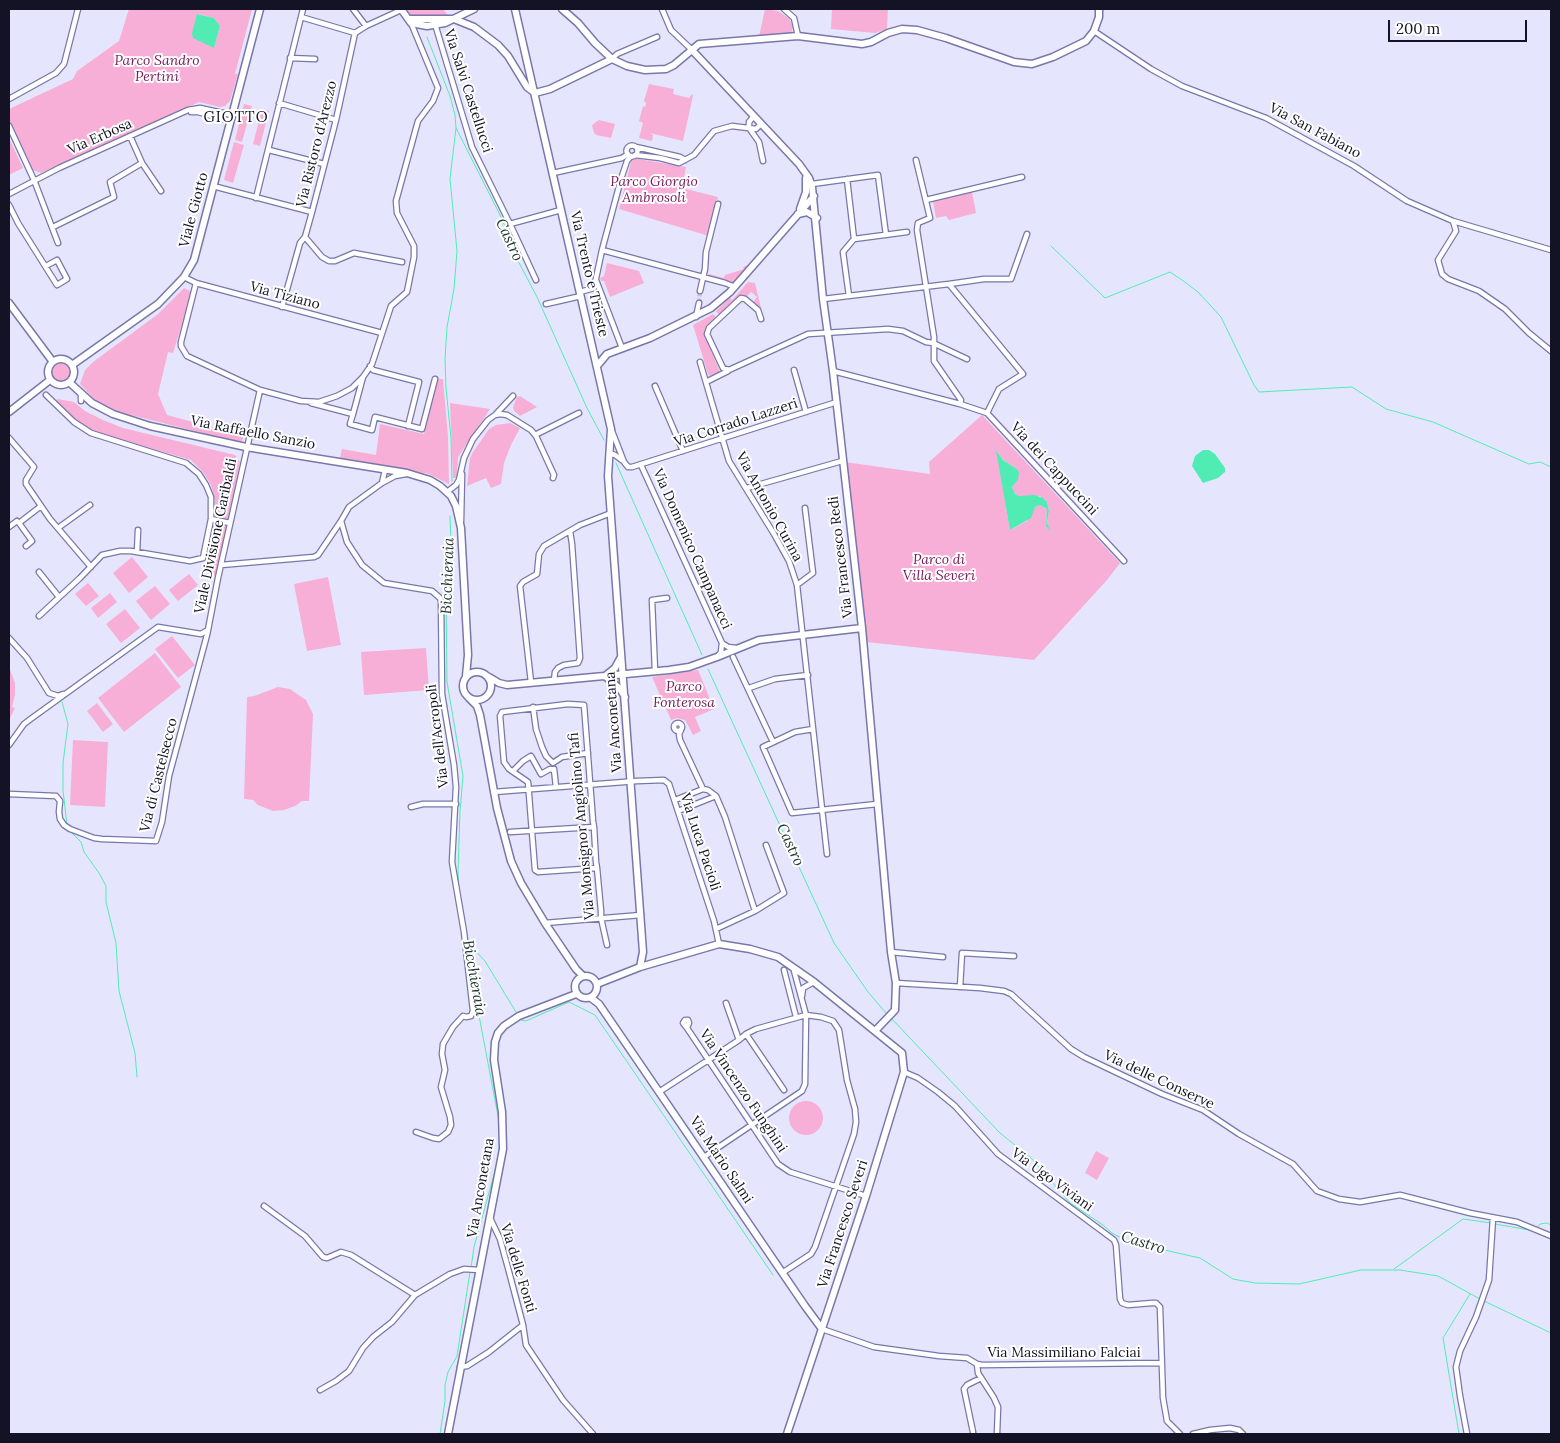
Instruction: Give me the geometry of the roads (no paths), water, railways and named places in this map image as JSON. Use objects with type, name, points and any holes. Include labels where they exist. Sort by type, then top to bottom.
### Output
[{"type":"main road","name":"Viale Giotto","points":[[72,365],[158,304],[184,277],[194,260],[260,9]]},
{"type":"main road","points":[[401,9],[410,21],[434,22],[454,19],[474,9]]},
{"type":"main road","name":"Via Trento e Trieste","points":[[515,9],[611,428]]},
{"type":"main road","points":[[562,9],[578,22],[595,43],[612,59],[628,66],[645,70],[666,69],[681,60],[698,44],[798,36],[862,44],[902,29],[917,30],[1014,62],[1032,64],[1054,57],[1086,41],[1094,31],[1099,17],[1099,9]]},
{"type":"main road","points":[[454,19],[474,27],[488,36],[508,56],[527,87],[535,93],[550,89],[612,59]]},
{"type":"main road","name":"Via Francesco Redi","points":[[691,50],[799,164],[806,172],[812,184],[862,628],[891,952],[896,983],[895,1010],[875,1031]]},
{"type":"main road","points":[[797,214],[806,192],[806,172]]},
{"type":"main road","points":[[594,353],[607,354],[650,338],[712,308],[734,287],[814,196]]},
{"type":"main road","points":[[797,214],[807,212],[816,218]]},
{"type":"main road","points":[[9,303],[53,362]]},
{"type":"main road","points":[[597,366],[607,354]]},
{"type":"main road","points":[[64,359],[72,365],[74,376],[70,383],[62,386],[50,380],[48,368],[53,362],[64,359]]},
{"type":"main road","points":[[9,412],[50,380]]},
{"type":"main road","name":"Via Raffaello Sanzio","points":[[70,383],[92,403],[113,414],[150,426],[246,447],[407,474],[430,480],[449,494]]},
{"type":"main road","name":"Via Anconetana","points":[[611,428],[608,476],[641,915],[643,952],[640,967]]},
{"type":"main road","points":[[449,494],[459,513],[461,528],[468,655],[466,676],[462,687],[477,706],[480,715],[494,792],[504,839],[511,861],[521,883],[580,978]]},
{"type":"main road","points":[[469,698],[478,700],[507,685],[624,675],[689,667],[731,654],[737,649],[759,640],[862,628]]},
{"type":"main road","points":[[468,655],[475,671]]},
{"type":"main road","points":[[605,676],[618,664],[622,656]]},
{"type":"main road","points":[[466,676],[475,671],[483,672],[489,678],[507,685]]},
{"type":"main road","points":[[605,676],[620,689],[625,698]]},
{"type":"main road","points":[[480,715],[483,702],[491,685],[489,678]]},
{"type":"main road","points":[[597,984],[640,967],[719,944],[778,957],[805,975],[902,1053],[904,1072]]},
{"type":"main road","points":[[580,978],[593,978],[597,984],[597,992],[591,998],[581,998],[576,994],[574,986],[580,978]]},
{"type":"main road","name":"Via Mario Salmi","points":[[597,992],[599,1004]]},
{"type":"main road","name":"Via Anconetana","points":[[448,1434],[476,1270],[490,1218],[503,1149],[502,1112],[494,1060],[498,1033],[518,1016],[576,994]]},
{"type":"main road","name":"Via Mario Salmi","points":[[591,998],[599,1004],[822,1329]]},
{"type":"main road","name":"Via Francesco Severi","points":[[787,1434],[866,1196],[904,1072]]},
{"type":"street","points":[[9,99],[56,73],[64,64],[78,9]]},
{"type":"street","points":[[256,198],[303,9]]},
{"type":"street","points":[[354,9],[366,26]]},
{"type":"street","points":[[301,18],[355,33],[401,9]]},
{"type":"street","points":[[662,9],[671,30],[691,50]]},
{"type":"street","points":[[784,9],[794,18],[798,36]]},
{"type":"street","points":[[301,401],[319,402],[337,396],[352,388],[363,377],[370,366],[391,306],[407,292],[414,257],[414,246],[397,212],[396,201],[418,121],[433,100],[438,88],[410,21]]},
{"type":"street","name":"Via Salvi Castellucci","points":[[434,22],[472,147],[536,280]]},
{"type":"street","name":"Via San Fabiano","points":[[1094,31],[1151,69],[1182,86],[1266,118],[1354,166],[1407,201],[1453,221],[1551,250]]},
{"type":"street","name":"Via Ristoro d'Arezzo","points":[[282,307],[300,243],[306,237],[336,120],[355,33]]},
{"type":"street","points":[[612,59],[617,54],[657,37]]},
{"type":"street","points":[[290,58],[315,60]]},
{"type":"street","points":[[520,76],[526,77],[530,70]]},
{"type":"street","points":[[279,103],[336,120]]},
{"type":"street","name":"Via Erbosa","points":[[9,194],[34,180],[188,110],[200,108],[231,118]]},
{"type":"street","points":[[754,116],[749,122],[749,128],[759,142],[763,161]]},
{"type":"street","points":[[685,160],[680,157],[636,147],[629,146],[627,150],[631,155],[660,158],[679,163],[685,160],[694,155],[714,131],[732,126],[756,130],[761,124]]},
{"type":"street","points":[[9,126],[34,180],[58,243]]},
{"type":"street","points":[[130,136],[142,163],[161,191]]},
{"type":"street","points":[[553,173],[622,158],[638,150],[636,147]]},
{"type":"street","points":[[269,150],[324,164]]},
{"type":"street","points":[[546,304],[581,294],[594,288],[621,179],[631,155]]},
{"type":"street","points":[[916,160],[930,218],[918,223],[917,230],[934,337],[934,361],[961,400],[960,404]]},
{"type":"street","points":[[53,227],[114,197],[110,182],[142,163]]},
{"type":"street","points":[[812,184],[878,175],[886,235]]},
{"type":"street","points":[[926,200],[1022,177]]},
{"type":"street","points":[[847,179],[854,239]]},
{"type":"street","points":[[213,186],[312,212]]},
{"type":"street","points":[[700,291],[706,252],[718,204]]},
{"type":"street","points":[[9,205],[18,223],[58,285],[67,279],[57,260],[46,266]]},
{"type":"street","points":[[510,224],[561,210]]},
{"type":"street","points":[[1453,221],[1456,231],[1438,260],[1442,274],[1448,279],[1479,291],[1505,309],[1529,333],[1551,351]]},
{"type":"street","points":[[848,296],[843,252],[854,239],[906,232]]},
{"type":"street","points":[[824,299],[927,286],[1011,279],[1027,234]]},
{"type":"street","points":[[306,237],[322,257],[329,261],[335,261],[354,253],[402,262]]},
{"type":"street","points":[[602,250],[734,287]]},
{"type":"street","name":"Via Tiziano","points":[[184,277],[196,283],[382,333]]},
{"type":"street","points":[[596,278],[622,348]]},
{"type":"street","points":[[196,283],[181,342],[183,351],[187,356],[260,390],[353,414]]},
{"type":"street","points":[[949,284],[1023,374],[999,389],[987,413]]},
{"type":"street","points":[[730,370],[723,368],[707,334],[709,328],[742,298],[758,310],[761,319]]},
{"type":"street","points":[[696,317],[699,303]]},
{"type":"street","points":[[706,382],[808,334],[888,329],[903,331],[967,359]]},
{"type":"street","name":"Via Antonio Curina","points":[[700,362],[729,461],[747,488],[789,562],[797,585],[827,854]]},
{"type":"street","points":[[370,366],[373,370],[420,382],[408,426]]},
{"type":"street","points":[[794,370],[806,412]]},
{"type":"street","name":"Via dei Cappuccini","points":[[833,371],[960,404],[987,413],[1124,561]]},
{"type":"street","points":[[363,377],[350,424],[372,430],[375,417],[422,429],[434,379]]},
{"type":"street","points":[[655,386],[683,451]]},
{"type":"street","name":"Viale Divisione Garibaldi","points":[[9,745],[24,724],[158,627],[201,634],[207,632],[260,390]]},
{"type":"street","points":[[81,393],[81,401]]},
{"type":"street","points":[[39,616],[102,555],[120,551],[137,552],[198,561],[203,558],[211,519],[211,497],[206,485],[199,474],[186,462],[91,433],[74,422],[46,395]]},
{"type":"street","points":[[449,494],[456,485],[462,470],[467,448],[488,420],[513,396]]},
{"type":"street","name":"Via Corrado Lazzeri","points":[[641,465],[837,402]]},
{"type":"street","points":[[535,435],[579,413]]},
{"type":"street","points":[[495,415],[506,415],[531,430],[554,475],[553,478]]},
{"type":"street","name":"Via Trento e Trieste","points":[[611,428],[624,462]]},
{"type":"street","points":[[9,438],[34,467],[26,480],[26,484],[41,506],[90,567]]},
{"type":"street","points":[[609,454],[615,455],[628,467],[641,465]]},
{"type":"street","points":[[747,488],[842,461]]},
{"type":"street","name":"Via Domenico Campanacci","points":[[641,465],[722,643],[718,658]]},
{"type":"street","points":[[382,483],[385,470]]},
{"type":"street","points":[[461,528],[462,470]]},
{"type":"street","points":[[221,565],[310,558],[318,555],[349,507],[382,483],[395,476],[407,474]]},
{"type":"street","points":[[449,494],[463,490]]},
{"type":"street","points":[[58,528],[90,505]]},
{"type":"street","points":[[9,527],[17,521],[19,523],[41,506]]},
{"type":"street","name":"Via Antonio Curina","points":[[797,585],[813,573],[806,508]]},
{"type":"street","points":[[531,682],[520,586],[523,582],[537,574],[539,554],[544,546],[570,531],[611,514]]},
{"type":"street","points":[[211,519],[230,523]]},
{"type":"street","name":"Via dell'Acropoli","points":[[341,521],[347,542],[362,565],[384,583],[432,591],[440,598],[442,694],[454,765],[456,804],[453,824],[452,862],[464,932],[473,1011],[471,1016],[466,1018],[463,1016],[442,1044],[445,1070],[441,1087],[450,1117],[451,1125],[448,1132],[438,1139],[416,1132]]},
{"type":"street","points":[[19,523],[32,541],[26,546]]},
{"type":"street","points":[[137,552],[138,530]]},
{"type":"street","points":[[554,680],[558,668],[578,663],[580,658],[570,531]]},
{"type":"street","points":[[39,572],[59,597]]},
{"type":"street","points":[[655,671],[652,600],[667,598]]},
{"type":"street","name":"Via di Castelsecco","points":[[9,794],[56,796],[60,801],[60,820],[64,825],[94,838],[102,840],[156,841],[162,822],[169,776],[207,632]]},
{"type":"street","points":[[201,634],[205,643]]},
{"type":"street","points":[[9,638],[27,658],[49,693],[58,696],[67,693]]},
{"type":"street","name":"Via Domenico Campanacci","points":[[722,643],[737,649]]},
{"type":"street","points":[[731,654],[749,688],[773,742]]},
{"type":"street","points":[[749,688],[775,679],[808,674]]},
{"type":"street","name":"Via Monsignor Angiolino Tafi","points":[[533,707],[568,704],[584,705],[601,918],[607,945]]},
{"type":"street","points":[[556,787],[553,763],[546,756],[542,747],[536,729],[533,707],[504,710],[501,714],[504,762],[506,766],[527,781],[536,872],[597,868]]},
{"type":"street","points":[[813,729],[795,732],[763,747],[792,813],[877,804]]},
{"type":"street","points":[[678,730],[680,740],[703,789]]},
{"type":"street","points":[[553,763],[562,757],[588,753]]},
{"type":"street","points":[[513,771],[522,761],[531,756],[541,774],[554,770]]},
{"type":"street","name":"Via Luca Pacioli","points":[[631,781],[664,780],[669,784],[719,944]]},
{"type":"street","points":[[494,792],[631,781]]},
{"type":"street","points":[[675,800],[703,789],[716,796],[725,817],[755,910]]},
{"type":"street","points":[[678,811],[716,796]]},
{"type":"street","points":[[411,807],[423,804],[456,804]]},
{"type":"street","points":[[510,832],[594,826]]},
{"type":"street","points":[[716,930],[784,893],[766,845]]},
{"type":"street","points":[[545,923],[641,915]]},
{"type":"street","points":[[891,952],[943,957]]},
{"type":"street","points":[[960,987],[962,953],[1014,956]]},
{"type":"street","points":[[704,1157],[802,1090],[805,1084],[806,1015],[792,966]]},
{"type":"street","points":[[784,970],[796,1017]]},
{"type":"street","points":[[797,983],[805,975]]},
{"type":"street","points":[[805,975],[806,986]]},
{"type":"street","points":[[802,997],[803,988],[814,982]]},
{"type":"street","name":"Via delle Conserve","points":[[896,983],[1004,991],[1011,994],[1071,1049],[1162,1094],[1203,1110],[1239,1134],[1293,1164],[1317,1191],[1339,1199],[1360,1202],[1400,1195],[1493,1222],[1517,1222],[1551,1236]]},
{"type":"street","points":[[726,1003],[739,1040]]},
{"type":"street","points":[[660,1092],[756,1028],[806,1015],[832,1021],[839,1030],[845,1072],[855,1109],[856,1122],[854,1134],[825,1221],[811,1254],[782,1273]]},
{"type":"street","name":"Via Vincenzo Funghini","points":[[687,1028],[751,1125],[782,1167],[866,1196]]},
{"type":"street","points":[[746,1034],[784,1090]]},
{"type":"street","name":"Via Ugo Viviani","points":[[904,1072],[918,1078],[938,1092],[955,1106],[998,1154],[1114,1240],[1122,1303],[1128,1305],[1156,1303],[1160,1307],[1161,1363]]},
{"type":"street","points":[[264,1206],[306,1236],[323,1257],[327,1258],[341,1252],[351,1254],[415,1295]]},
{"type":"street","name":"Via delle Fonti","points":[[490,1218],[500,1239],[528,1350],[536,1358],[563,1400],[593,1434]]},
{"type":"street","points":[[1467,1434],[1456,1367],[1460,1351],[1489,1280],[1493,1222]]},
{"type":"street","points":[[320,1390],[349,1371],[363,1348],[373,1337],[392,1322],[415,1295],[450,1274],[465,1269],[476,1270]]},
{"type":"street","name":"Via delle Fonti","points":[[460,1366],[467,1366],[489,1352],[523,1325]]},
{"type":"street","name":"Via Massimiliano Falciai","points":[[822,1329],[874,1347],[967,1358],[977,1364],[1161,1363]]},
{"type":"street","points":[[1161,1363],[1163,1398],[1167,1421],[1180,1434]]},
{"type":"street","points":[[977,1364],[978,1373],[998,1407],[997,1434]]},
{"type":"street","points":[[973,1432],[964,1389],[967,1385],[981,1378]]},
{"type":"street","points":[[1170,1425],[1172,1434]]},
{"type":"street","points":[[1193,1434],[1230,1428],[1239,1430],[1243,1434]]},
{"type":"waterway","name":"Castro","points":[[427,37],[450,96],[456,128],[500,215],[514,247],[516,257],[537,297],[587,408],[604,440]]},
{"type":"waterway","name":"Bicchieraia","points":[[452,481],[445,359],[447,327],[454,289],[457,251],[450,179],[456,128]]},
{"type":"waterway","points":[[1051,246],[1105,298],[1170,272],[1182,280],[1198,292],[1221,317],[1259,392],[1352,387],[1386,409],[1433,422],[1529,464],[1540,462],[1551,467]]},
{"type":"waterway","name":"Castro","points":[[616,463],[702,655]]},
{"type":"waterway","name":"Bicchieraia","points":[[450,516],[451,541],[446,589],[447,682],[463,776],[460,811],[459,893]]},
{"type":"waterway","name":"Castro","points":[[708,669],[834,943],[868,992],[886,1013]]},
{"type":"waterway","points":[[62,702],[68,724],[63,763],[63,790],[67,825]]},
{"type":"waterway","points":[[70,831],[81,842],[84,852],[106,886],[106,902],[116,943],[119,991],[135,1053],[137,1077]]},
{"type":"waterway","name":"Bicchieraia","points":[[466,931],[475,977],[475,993],[499,1121]]},
{"type":"waterway","points":[[470,945],[485,961],[516,1012]]},
{"type":"waterway","points":[[521,1020],[526,1021],[569,1002],[595,1015],[773,1275]]},
{"type":"waterway","name":"Castro","points":[[891,1018],[1000,1133],[1032,1159],[1070,1203],[1112,1233],[1129,1242],[1200,1258],[1233,1279],[1255,1283],[1299,1284],[1361,1270],[1400,1270],[1438,1276],[1480,1299]]},
{"type":"waterway","name":"Bicchieraia","points":[[471,1268],[474,1247],[498,1160],[500,1133]]},
{"type":"waterway","points":[[1394,1269],[1463,1219],[1491,1223]]},
{"type":"waterway","points":[[1537,1228],[1540,1224],[1547,1223],[1551,1225]]},
{"type":"waterway","points":[[1495,1224],[1535,1231]]},
{"type":"waterway","name":"Bicchieraia","points":[[440,1434],[445,1401],[445,1385],[448,1372],[457,1356],[470,1272]]},
{"type":"waterway","points":[[1459,1434],[1443,1338],[1470,1294]]},
{"type":"waterway","points":[[1484,1301],[1551,1333]]},
{"type":"tunnel","points":[[699,303],[700,291]]},
{"type":"district","name":"GIOTTO","points":[[236,118]]},
{"type":"park label","name":"Parco Sandro Pertini","points":[[157,69]]},
{"type":"park label","name":"Parco Giorgio Ambrosoli","points":[[654,190]]},
{"type":"park label","name":"Parco di Villa Severi","points":[[939,568]]},
{"type":"park label","name":"Parco Fonterosa","points":[[684,696]]}]
